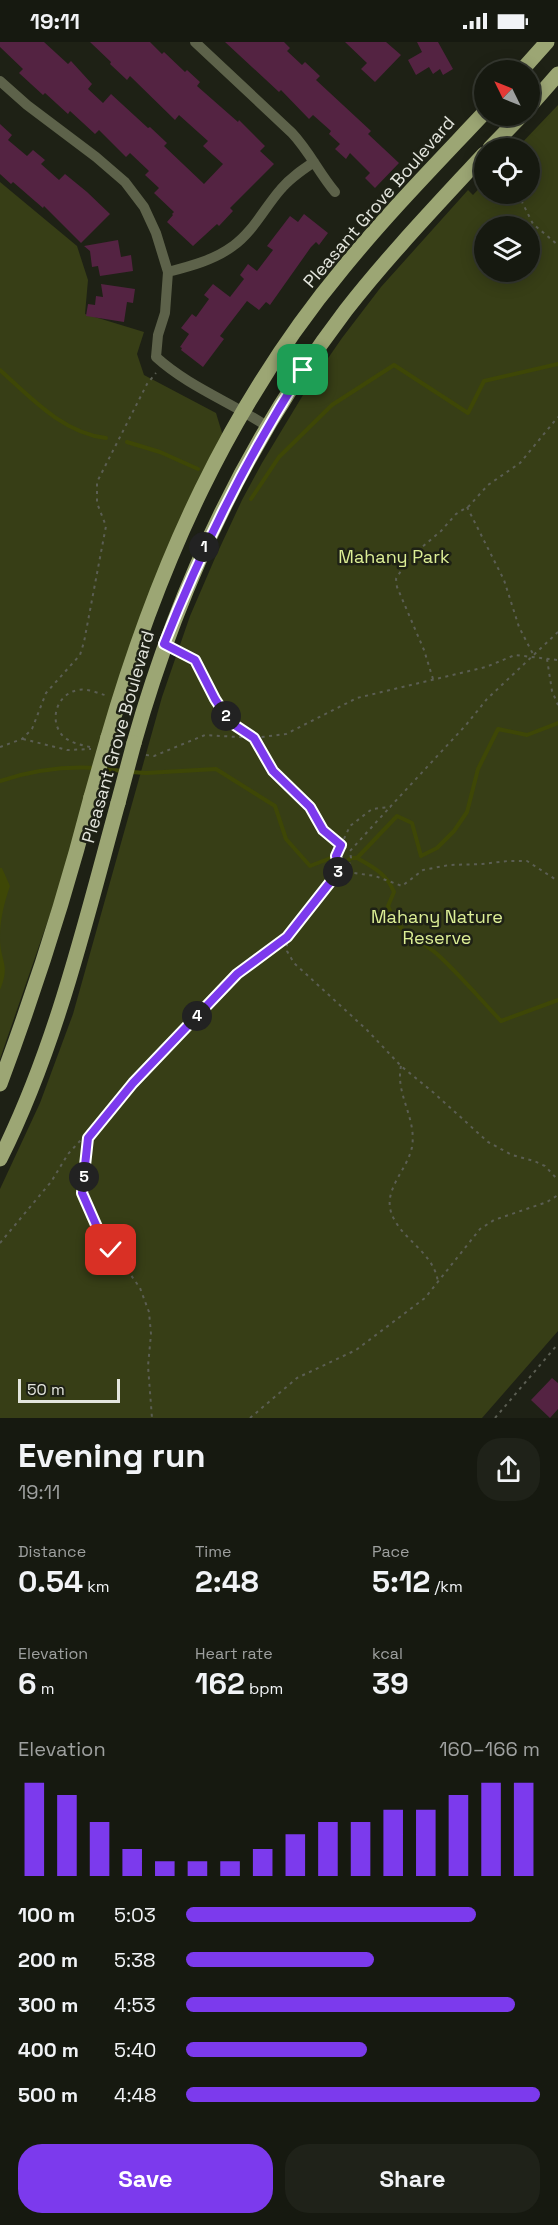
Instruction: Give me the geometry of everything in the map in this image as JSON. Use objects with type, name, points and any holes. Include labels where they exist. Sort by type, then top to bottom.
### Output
[{"type":"main road","points":[[531,60],[547,42]]},
{"type":"main road","points":[[540,95],[558,74]]},
{"type":"main road","name":"Pleasant Grove Boulevard","points":[[0,1084],[77,853],[119,699],[145,619],[168,560],[208,473],[243,410],[301,322],[343,267],[474,124]]},
{"type":"main road","points":[[500,138],[511,126]]},
{"type":"main road","name":"Pleasant Grove Boulevard","points":[[0,1159],[49,1041],[77,952],[118,803],[139,749],[164,644],[207,540],[238,478],[303,370],[347,309],[400,244],[474,165]]},
{"type":"main road","points":[[0,1071],[17,1038]]},
{"type":"street","points":[[195,42],[292,133],[304,146],[323,178],[335,192]]},
{"type":"street","points":[[0,81],[125,182],[144,207],[156,233],[168,272],[165,313],[158,335],[156,357],[173,373],[243,410],[268,427]]},
{"type":"street","points":[[168,272],[209,260],[235,245],[281,189],[296,174],[314,162]]},
{"type":"path","points":[[523,204],[533,224],[558,245]]},
{"type":"path","points":[[0,747],[22,739],[32,729],[46,693],[80,655],[106,526],[97,503],[97,482],[147,384],[164,365]]},
{"type":"path","points":[[434,679],[402,601],[396,579],[408,559],[441,531],[456,514],[467,507],[488,485],[520,463],[558,417]]},
{"type":"path","points":[[467,507],[504,580],[519,627],[534,656]]},
{"type":"path","points":[[350,851],[466,725],[487,699],[558,632]]},
{"type":"path","points":[[164,644],[195,660],[230,722],[254,738],[273,771],[310,807],[323,830],[350,851],[351,858],[347,872]]},
{"type":"path","points":[[139,749],[154,756],[205,735],[254,738],[286,734],[357,698],[486,667],[515,655],[558,660]]},
{"type":"path","points":[[547,659],[552,691],[558,705]]},
{"type":"path","points":[[22,739],[67,750],[94,749],[70,742],[62,736],[57,728],[55,717],[57,706],[64,697],[77,690],[87,690],[119,699]]},
{"type":"path","points":[[0,1243],[51,1182],[68,1154],[133,1083],[237,974],[287,937],[339,871],[336,856],[350,826],[372,809],[390,807]]},
{"type":"path","points":[[339,871],[375,876],[402,886],[423,870],[449,865],[527,861],[558,881]]},
{"type":"path","points":[[287,937],[287,951],[294,963],[367,1030],[401,1066],[488,1142],[512,1155],[534,1161],[545,1167],[558,1180]]},
{"type":"path","points":[[401,1066],[398,1077],[412,1121],[412,1146],[405,1168],[392,1188],[388,1203],[394,1219],[436,1270],[438,1282]]},
{"type":"path","points":[[102,1118],[88,1138],[82,1193],[97,1227],[140,1288],[149,1312],[151,1334],[148,1366],[152,1418]]},
{"type":"path","points":[[250,1418],[297,1378],[356,1350],[425,1298],[480,1229],[494,1220],[547,1202],[558,1195]]},
{"type":"path","points":[[495,1418],[558,1344]]},
{"type":"green space","points":[[558,105],[558,1331],[482,1418],[0,1418],[0,1189],[40,1103],[73,1014],[162,697],[190,616],[242,500],[306,390],[381,287],[468,190],[473,195],[474,204],[540,204],[540,138],[527,138]]},
{"type":"green space","points":[[0,182],[77,246],[88,280],[85,314],[144,332],[137,354],[144,375],[216,413],[223,436],[141,615],[66,868],[0,1059]]},
{"type":"shaded area","points":[[0,868],[10,886],[3,912],[0,938]]},
{"type":"shaded area","points":[[0,946],[5,974],[0,990]]},
{"type":"building","points":[[0,42],[44,42],[68,64],[71,61],[92,84],[88,89],[103,103],[111,94],[148,128],[150,127],[167,143],[164,146],[204,184],[223,164],[203,146],[208,141],[179,115],[175,120],[130,76],[127,80],[90,42],[150,42],[185,72],[187,70],[200,82],[197,86],[238,122],[239,120],[265,146],[260,151],[274,164],[230,208],[233,211],[219,226],[217,224],[193,246],[167,222],[174,212],[154,193],[159,188],[145,175],[149,171],[130,153],[126,157],[99,130],[95,134],[70,111],[68,114],[45,93],[43,95],[19,73],[23,69],[0,47]]},
{"type":"building","points":[[225,42],[284,42],[290,48],[287,51],[302,65],[305,62],[320,76],[316,80],[371,131],[368,134],[399,163],[375,188],[365,178],[370,173],[350,153],[346,159],[335,149],[340,144],[329,134],[331,131],[313,115],[309,119],[281,90],[279,92]]},
{"type":"building","points":[[345,42],[386,42],[401,55],[375,82],[361,69],[367,63]]},
{"type":"building","points":[[417,42],[438,42],[453,69],[443,75],[440,69],[433,74],[429,67],[416,75],[408,60],[422,52]]},
{"type":"building","points":[[0,124],[12,135],[8,140],[27,156],[33,150],[45,160],[41,164],[59,180],[65,174],[110,214],[81,243],[44,206],[43,208],[0,174]]},
{"type":"building","points":[[304,214],[328,233],[319,245],[316,242],[311,247],[270,305],[266,302],[259,310],[247,301],[220,336],[224,339],[203,367],[181,350],[180,347],[189,334],[181,328],[192,314],[196,317],[209,299],[204,295],[213,284],[230,297],[244,279],[240,275],[248,264],[257,271],[273,250],[267,246],[290,216],[298,222]]},
{"type":"building","points":[[118,240],[121,257],[131,255],[133,271],[100,276],[98,266],[92,267],[90,251],[84,246]]},
{"type":"building","points":[[101,284],[135,289],[133,303],[127,302],[124,322],[86,316],[88,304],[95,305],[96,296],[103,297]]},
{"type":"building","points":[[552,1378],[558,1383],[558,1409],[550,1418],[531,1400]]},
{"type":"waterway","points":[[251,499],[279,457],[332,405],[394,365],[468,413],[484,381],[558,364]]},
{"type":"waterway","points":[[0,370],[36,403],[62,422],[90,435],[106,438]]},
{"type":"waterway","points":[[127,442],[160,452],[198,469]]},
{"type":"waterway","points":[[131,772],[216,769],[275,806],[286,839],[310,866],[336,856],[345,863],[351,858],[357,858],[397,816],[412,823],[421,856],[437,848],[454,831],[467,812],[478,769],[498,729],[527,735],[558,723]]},
{"type":"waterway","points":[[0,781],[48,770],[97,768]]},
{"type":"waterway","points":[[104,769],[123,771]]},
{"type":"waterway","points":[[357,858],[388,880],[394,892],[388,906],[403,930],[437,954],[501,1021],[558,1000]]},
{"type":"route","points":[[111,1250],[97,1227],[82,1193],[88,1138],[102,1118],[133,1083],[237,974],[287,937],[339,871],[336,856],[341,845],[323,830],[310,807],[273,771],[254,738],[230,722],[195,660],[164,644],[207,540],[238,478],[303,370]]},
{"type":"park label","name":"Mahany Park","points":[[394,557]]},
{"type":"park label","name":"Mahany Nature Reserve","points":[[437,927]]}]
